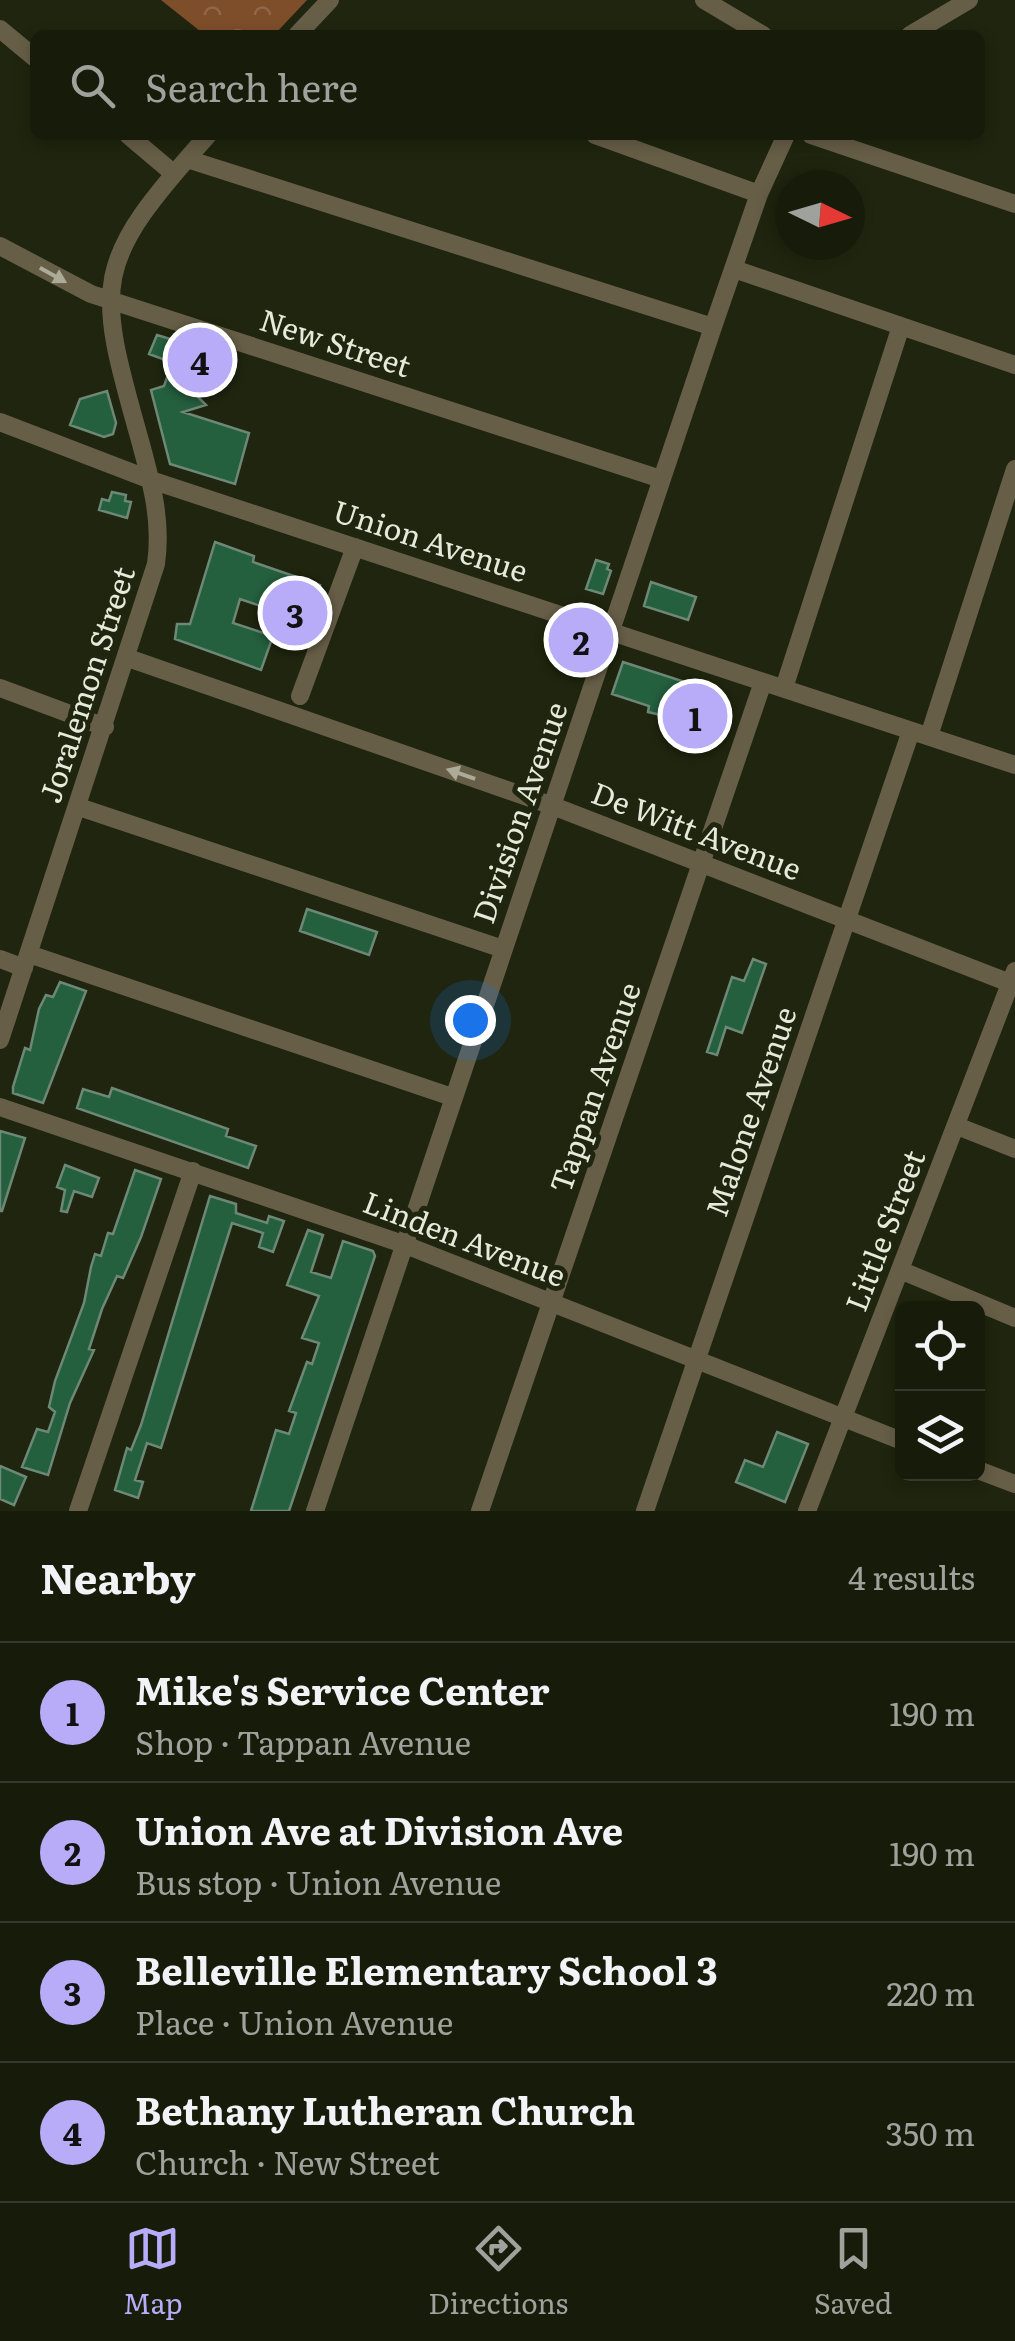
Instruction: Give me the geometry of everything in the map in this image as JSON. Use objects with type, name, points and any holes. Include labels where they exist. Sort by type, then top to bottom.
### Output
[{"type":"street","points":[[307,30],[330,0]]},
{"type":"street","points":[[704,0],[755,30]]},
{"type":"street","points":[[918,30],[969,0]]},
{"type":"street","points":[[0,30],[30,54]]},
{"type":"street","points":[[136,140],[180,166],[713,327]]},
{"type":"street","name":"Joralemon Street","points":[[0,1040],[156,564],[159,524],[151,480],[111,339],[108,300],[124,239],[203,140]]},
{"type":"street","points":[[609,140],[759,194]]},
{"type":"street","name":"Division Avenue","points":[[315,1511],[661,479],[759,194],[784,140]]},
{"type":"street","points":[[825,140],[1015,204]]},
{"type":"street","name":"New Street","points":[[0,246],[73,287],[108,300],[661,479]]},
{"type":"street","points":[[734,269],[1015,366]]},
{"type":"street","points":[[784,688],[902,326]]},
{"type":"street","name":"Union Avenue","points":[[0,422],[151,480],[1015,765]]},
{"type":"street","name":"Malone Avenue","points":[[644,1511],[847,920],[920,733],[1015,468]]},
{"type":"street","points":[[300,696],[355,547]]},
{"type":"street","name":"De Witt Avenue","points":[[128,658],[553,806],[1013,980]]},
{"type":"street","name":"Tappan Avenue","points":[[480,1511],[763,682]]},
{"type":"street","points":[[0,688],[105,727]]},
{"type":"street","points":[[78,807],[503,949]]},
{"type":"street","points":[[0,959],[26,961],[452,1096]]},
{"type":"street","name":"Little Street","points":[[807,1511],[1013,980]]},
{"type":"street","name":"Linden Avenue","points":[[0,1107],[403,1244],[895,1437]]},
{"type":"street","points":[[957,1126],[1015,1149]]},
{"type":"street","points":[[78,1511],[193,1171]]},
{"type":"street","points":[[900,1270],[1015,1318]]},
{"type":"street","points":[[985,1473],[1015,1484]]},
{"type":"green space","points":[[161,0],[307,0],[279,30],[199,30]]},
{"type":"building","points":[[157,335],[233,358],[225,382],[149,354]]},
{"type":"building","points":[[170,369],[206,405],[183,412],[249,433],[235,484],[170,464],[151,390],[164,386]]},
{"type":"building","points":[[107,391],[116,423],[113,434],[104,437],[70,425],[80,399]]},
{"type":"building","points":[[112,492],[126,495],[125,501],[131,502],[127,518],[99,510],[102,499],[109,501]]},
{"type":"building","points":[[215,542],[254,556],[253,562],[320,585],[308,622],[240,599],[233,623],[273,636],[261,670],[175,639],[177,624],[190,624]]},
{"type":"building","points":[[596,560],[609,564],[607,569],[611,571],[603,594],[586,589]]},
{"type":"building","points":[[651,582],[696,597],[688,620],[644,606]]},
{"type":"building","points":[[623,662],[682,681],[675,701],[711,712],[707,726],[648,712],[649,706],[612,694]]},
{"type":"building","points":[[307,909],[377,932],[369,955],[300,931]]},
{"type":"building","points":[[753,959],[766,964],[742,1033],[726,1027],[717,1055],[707,1052],[732,977],[744,981]]},
{"type":"building","points":[[60,982],[86,991],[43,1103],[13,1093],[13,1087],[25,1048],[30,1050],[39,1009],[46,995],[53,997]]},
{"type":"building","points":[[112,1088],[228,1129],[226,1136],[256,1146],[248,1168],[77,1108],[83,1089],[109,1097]]},
{"type":"building","points":[[0,1131],[25,1138],[2,1211],[0,1211]]},
{"type":"building","points":[[65,1165],[99,1178],[92,1197],[74,1191],[67,1212],[61,1211],[65,1190],[57,1187]]},
{"type":"building","points":[[135,1170],[161,1179],[141,1237],[123,1278],[117,1276],[102,1309],[89,1349],[94,1350],[70,1403],[48,1475],[22,1467],[37,1429],[48,1432],[55,1412],[49,1407],[55,1381],[84,1303],[95,1254],[101,1256],[108,1233],[113,1234]]},
{"type":"building","points":[[210,1196],[236,1204],[236,1213],[267,1223],[269,1216],[284,1221],[273,1252],[259,1247],[263,1233],[232,1223],[161,1448],[147,1443],[135,1480],[143,1482],[138,1498],[115,1490],[127,1448],[131,1450],[141,1425]]},
{"type":"building","points":[[308,1230],[323,1235],[311,1272],[331,1278],[343,1241],[373,1251],[375,1256],[289,1511],[251,1511],[276,1430],[289,1434],[296,1413],[289,1411],[307,1362],[312,1364],[319,1343],[302,1338],[319,1296],[287,1285]]},
{"type":"building","points":[[777,1432],[808,1444],[785,1502],[736,1482],[745,1460],[763,1467]]},
{"type":"building","points":[[0,1466],[26,1477],[14,1505],[0,1499]]},
{"type":"place","name":"Bethany Lutheran Church","points":[[200,360]]},
{"type":"place","name":"Belleville Elementary School 3","points":[[295,613]]},
{"type":"place","name":"Union Ave at Division Ave","points":[[581,640]]},
{"type":"place","name":"Mike's Service Center","points":[[695,716]]}]
